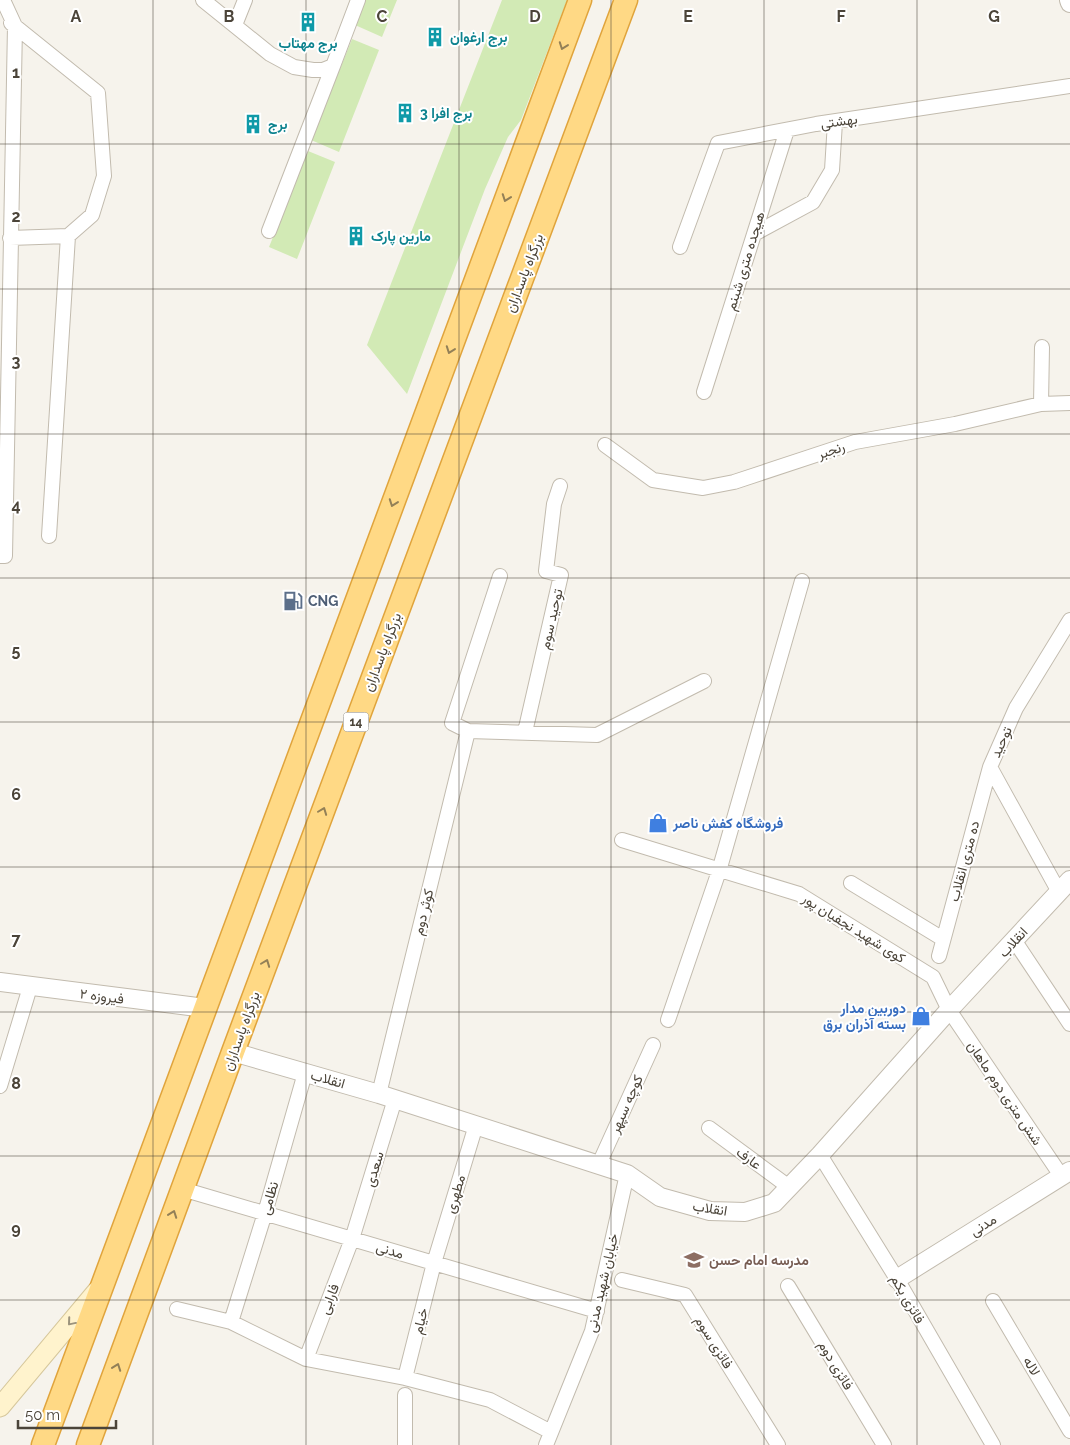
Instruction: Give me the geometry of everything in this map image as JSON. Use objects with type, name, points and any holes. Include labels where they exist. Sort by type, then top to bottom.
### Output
[{"type":"highway","points":[[42,1445],[580,0]]},
{"type":"highway","name":"بزرگراه پاسداران","points":[[88,1445],[232,1052],[626,0]]},
{"type":"highway","points":[[99,1445],[106,1396]]},
{"type":"main road","points":[[0,1407],[103,1284]]},
{"type":"street","points":[[2,556],[4,323],[10,238],[6,133],[15,26],[4,0]]},
{"type":"street","points":[[203,0],[270,54],[294,67],[323,70],[333,66]]},
{"type":"street","points":[[235,25],[245,0]]},
{"type":"street","points":[[269,231],[358,0]]},
{"type":"street","points":[[0,15],[98,93],[104,176],[92,215],[68,236],[10,238]]},
{"type":"street","name":"بهشتی","points":[[680,247],[718,143],[835,122],[1070,86]]},
{"type":"street","points":[[754,234],[813,202],[832,170],[835,122]]},
{"type":"street","name":"هیجده متری شبنم","points":[[704,392],[787,130]]},
{"type":"street","points":[[49,536],[68,236]]},
{"type":"street","points":[[1041,404],[1042,347]]},
{"type":"street","name":"رنجبر","points":[[605,445],[653,480],[703,488],[734,482],[855,442],[955,424],[1041,404],[1070,404]]},
{"type":"street","name":"توحید سوم","points":[[525,732],[561,575],[546,570],[554,504],[560,486]]},
{"type":"street","points":[[500,576],[452,723],[468,731],[597,735],[704,681]]},
{"type":"street","points":[[668,1020],[720,871],[802,581]]},
{"type":"street","name":"توحید","points":[[1064,886],[990,767],[1016,708],[1070,620]]},
{"type":"street","name":"کوثر دوم","points":[[387,1096],[468,731]]},
{"type":"street","name":"ده متری انقلاب","points":[[939,956],[990,767]]},
{"type":"street","name":"کوی شهید نجفیان پور","points":[[622,840],[799,894],[933,977],[949,1010]]},
{"type":"street","points":[[851,884],[943,939]]},
{"type":"street","name":"انقلاب","points":[[232,1052],[387,1096],[599,1164],[627,1174],[660,1197],[710,1211],[745,1212],[774,1203],[820,1155],[949,1010],[1064,886]]},
{"type":"street","points":[[1014,940],[1070,1024]]},
{"type":"street","name":"فیروزه ٢","points":[[0,982],[205,1008]]},
{"type":"street","points":[[0,1086],[30,987]]},
{"type":"street","name":"شش متری دوم ماهان","points":[[949,1010],[1066,1174]]},
{"type":"street","name":"کوچه سپهر","points":[[599,1164],[653,1044]]},
{"type":"street","name":"نظامی","points":[[231,1322],[265,1213],[305,1073]]},
{"type":"street","name":"سعدی","points":[[352,1239],[387,1096]]},
{"type":"street","name":"مطهری","points":[[434,1263],[476,1125]]},
{"type":"street","name":"عارف","points":[[709,1128],[789,1187]]},
{"type":"street","name":"فائزی یکم","points":[[820,1155],[897,1280],[993,1445]]},
{"type":"street","name":"خیابان شهید مدنی","points":[[548,1439],[592,1331],[627,1174]]},
{"type":"street","name":"مدنی","points":[[897,1280],[1066,1174]]},
{"type":"street","name":"مدنی","points":[[182,1189],[597,1311]]},
{"type":"street","name":"فارابی","points":[[306,1358],[352,1239]]},
{"type":"street","name":"خیام","points":[[405,1378],[434,1263]]},
{"type":"street","name":"فائزی سوم","points":[[622,1280],[685,1295],[778,1445]]},
{"type":"street","name":"فائزی دوم","points":[[788,1286],[884,1445]]},
{"type":"street","name":"لاله","points":[[993,1301],[1070,1431]]},
{"type":"street","points":[[177,1309],[231,1322],[306,1358],[405,1378],[490,1400],[548,1439]]},
{"type":"street","points":[[405,1395],[405,1445]]},
{"type":"green space","points":[[365,0],[397,0],[382,37],[355,25]]},
{"type":"green space","points":[[502,0],[567,0],[521,120],[508,137],[485,189],[407,394],[367,345]]},
{"type":"green space","points":[[352,39],[379,50],[339,152],[311,140]]},
{"type":"green space","points":[[308,151],[335,162],[297,259],[269,247]]},
{"type":"place","name":"برج مهتاب","points":[[308,22]]},
{"type":"place","name":"برج ارغوان","points":[[435,37]]},
{"type":"place","name":"برج افرا 3","points":[[405,113]]},
{"type":"place","name":"برج","points":[[253,124]]},
{"type":"place","name":"مارین پارک","points":[[356,236]]},
{"type":"place","name":"CNG","points":[[293,601]]},
{"type":"place","name":"فروشگاه کفش ناصر","points":[[658,823]]},
{"type":"place","name":"دوربین مدار بسته آذران برق","points":[[921,1016]]},
{"type":"place","name":"مدرسه امام حسن","points":[[694,1260]]}]
